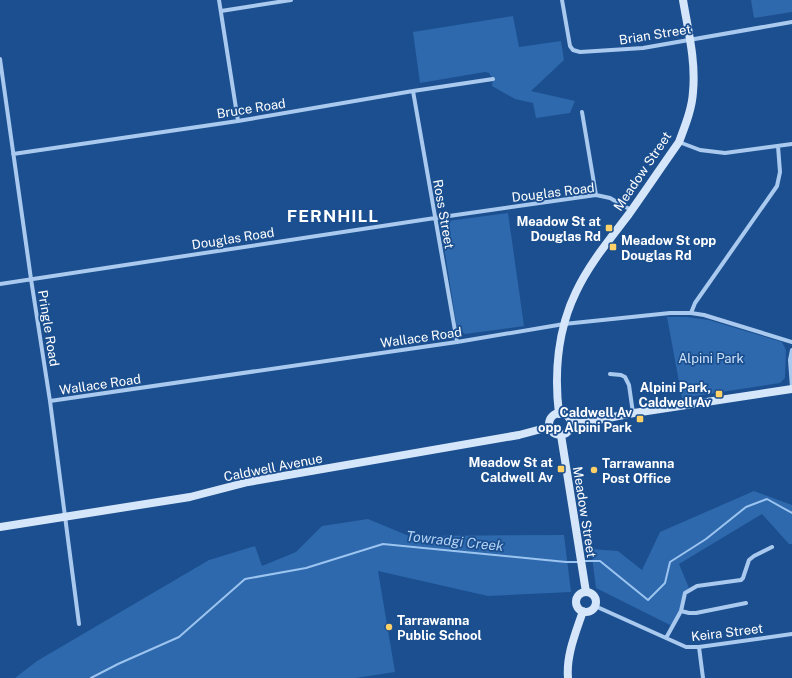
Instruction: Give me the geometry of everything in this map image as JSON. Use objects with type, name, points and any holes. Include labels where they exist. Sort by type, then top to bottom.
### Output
[{"type":"main road","name":"Meadow Street","points":[[559,414],[557,378],[560,344],[564,324],[571,304],[584,276],[679,142],[686,123],[694,91],[692,58],[683,0]]},
{"type":"main road","points":[[571,422],[582,423],[634,413],[792,388]]},
{"type":"main road","points":[[559,414],[565,415],[571,422],[568,432],[561,435],[553,433],[549,427],[551,419],[559,414]]},
{"type":"main road","name":"Caldwell Avenue","points":[[0,528],[66,516],[190,497],[248,482],[519,435],[549,427]]},
{"type":"main road","name":"Meadow Street","points":[[561,435],[586,592]]},
{"type":"main road","points":[[586,592],[594,596],[596,602],[589,611],[582,611],[576,600],[580,594],[586,592]]},
{"type":"main road","points":[[568,678],[570,653],[582,611]]},
{"type":"street","points":[[218,0],[238,121]]},
{"type":"street","points":[[221,11],[291,0]]},
{"type":"street","name":"Brian Street","points":[[562,0],[570,46],[573,50],[580,52],[643,48],[792,22]]},
{"type":"street","name":"Pringle Road","points":[[0,59],[66,516],[79,624]]},
{"type":"street","name":"Bruce Road","points":[[13,154],[238,121],[493,79]]},
{"type":"street","name":"Ross Street","points":[[413,91],[457,342]]},
{"type":"street","points":[[582,112],[596,195]]},
{"type":"street","points":[[679,142],[700,150],[725,153],[792,144]]},
{"type":"street","points":[[691,312],[695,303],[777,186],[780,172],[778,146]]},
{"type":"street","name":"Douglas Road","points":[[0,284],[596,195],[610,198],[631,210]]},
{"type":"street","name":"Wallace Road","points":[[50,402],[457,342],[564,324],[670,313],[691,312],[704,315],[792,342]]},
{"type":"street","points":[[792,350],[790,360],[792,388]]},
{"type":"street","points":[[610,374],[621,375],[627,381],[634,413]]},
{"type":"street","name":"Keira Street","points":[[666,638],[681,611],[685,593],[698,586],[731,580],[741,580],[749,560],[772,547]]},
{"type":"street","name":"Keira Street","points":[[681,611],[696,613],[746,603]]},
{"type":"street","name":"Keira Street","points":[[594,606],[686,647],[698,647],[792,634]]},
{"type":"street","points":[[698,647],[703,678]]},
{"type":"green space","points":[[751,0],[792,0],[792,12],[754,18]]},
{"type":"green space","points":[[513,16],[519,47],[561,41],[564,60],[531,91],[575,101],[570,113],[536,118],[533,103],[515,99],[492,86],[493,79],[489,73],[485,72],[420,83],[413,32]]},
{"type":"green space","points":[[508,213],[524,326],[465,334],[457,328],[440,222]]},
{"type":"green space","name":"Alpini Park","points":[[667,317],[686,317],[709,320],[782,342],[786,350],[785,378],[780,383],[682,398]]},
{"type":"green space","points":[[754,491],[792,505],[792,544],[789,544],[762,514],[679,564],[689,588],[685,593],[684,602],[672,626],[596,588],[591,549],[618,551],[642,570],[660,532]]},
{"type":"green space","points":[[368,519],[409,536],[564,535],[571,592],[488,596],[378,571],[395,672],[356,678],[15,678],[37,661],[209,560],[255,546],[262,566],[296,552],[322,526]]},
{"type":"waterway","name":"Towradgi Creek","points":[[583,561],[600,561],[648,600],[665,583],[670,562],[706,539],[746,507],[767,499],[792,513]]},
{"type":"waterway","name":"Towradgi Creek","points":[[91,678],[118,664],[179,637],[245,579],[306,568],[383,544],[579,562]]},
{"type":"place","name":"Meadow St at Douglas Rd","points":[[609,228]]},
{"type":"place","name":"Meadow St opp Douglas Rd","points":[[613,247]]},
{"type":"place","name":"Alpini Park, Caldwell Av","points":[[719,394]]},
{"type":"place","name":"Caldwell Av opp Alpini Park","points":[[640,419]]},
{"type":"place","name":"Meadow St at Caldwell Av","points":[[561,469]]},
{"type":"place","name":"Tarrawanna Post Office","points":[[594,470]]},
{"type":"place","name":"Tarrawanna Public School","points":[[389,627]]},
{"type":"district","name":"FERNHILL","points":[[333,216]]}]
